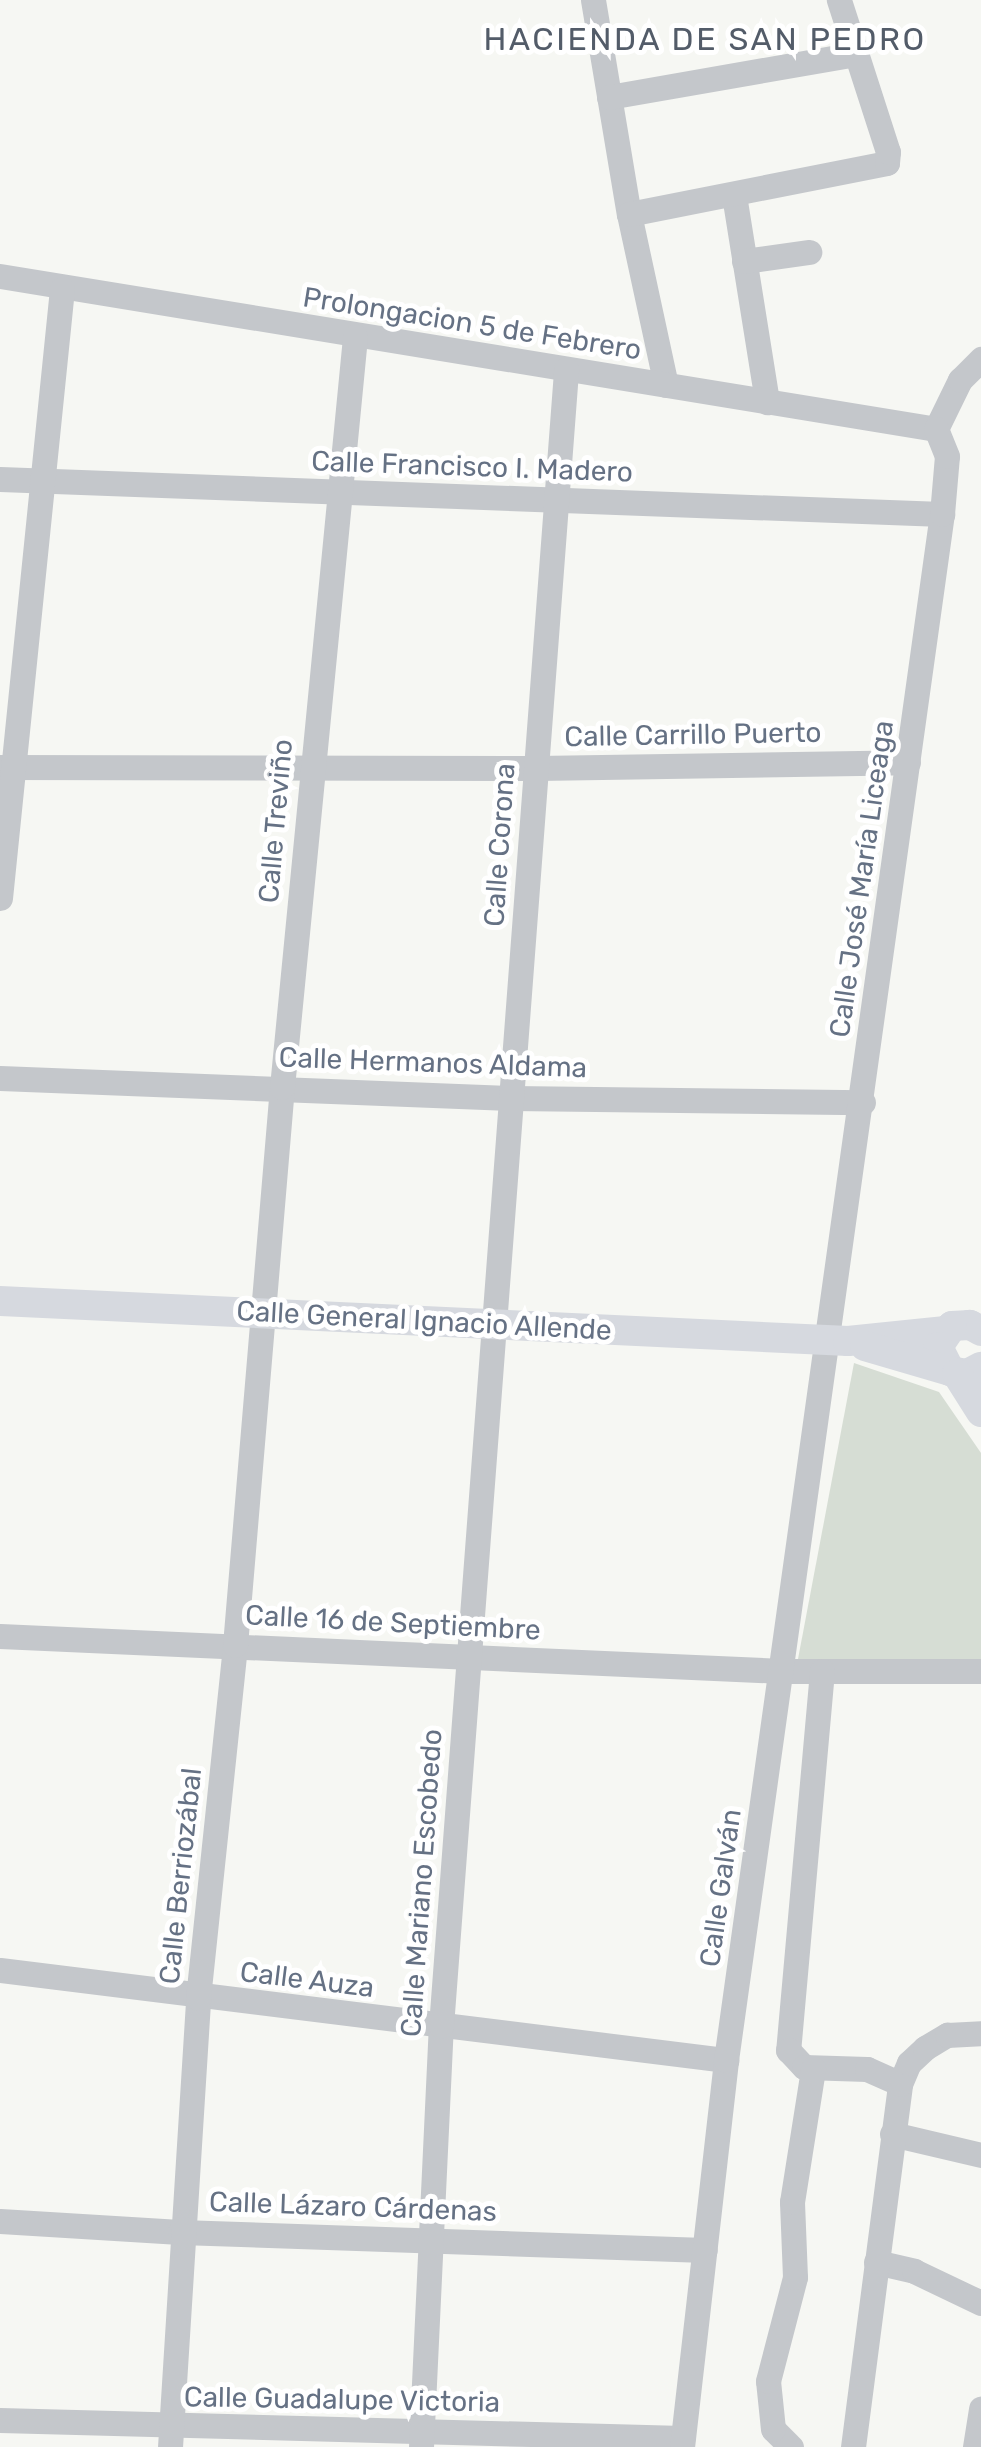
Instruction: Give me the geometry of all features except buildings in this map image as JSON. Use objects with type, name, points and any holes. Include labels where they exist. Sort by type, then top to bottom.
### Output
[{"type":"main road","name":"Calle General Ignacio Allende","points":[[0,1300],[838,1340],[969,1325]]},
{"type":"main road","points":[[969,1325],[939,1357],[963,1371],[981,1412]]},
{"type":"main road","name":"Calle General Ignacio Allende","points":[[838,1340],[963,1371]]},
{"type":"street","points":[[593,0],[630,214],[666,385]]},
{"type":"street","points":[[630,214],[883,166],[888,152],[839,0]]},
{"type":"street","points":[[609,98],[856,54]]},
{"type":"street","points":[[734,195],[766,402]]},
{"type":"street","points":[[744,261],[809,252]]},
{"type":"street","name":"Prolongacion 5 de Febrero","points":[[0,276],[936,429]]},
{"type":"street","points":[[0,898],[6,767],[44,480],[62,289]]},
{"type":"street","name":"Calle Treviño","points":[[262,1312],[355,336]]},
{"type":"street","points":[[936,429],[960,380],[981,359]]},
{"type":"street","name":"Calle Corona","points":[[494,1325],[566,370]]},
{"type":"street","name":"Calle José María Liceaga","points":[[838,1340],[863,1102],[942,514],[947,456],[936,429]]},
{"type":"street","name":"Calle Francisco I. Madero","points":[[0,479],[942,514]]},
{"type":"street","name":"Calle Carrillo Puerto","points":[[6,767],[536,768],[908,762]]},
{"type":"street","name":"Calle Hermanos Aldama","points":[[0,1078],[511,1098],[863,1102]]},
{"type":"street","name":"Calle Berriozábal","points":[[170,2437],[180,2232],[198,1998],[235,1645],[262,1312]]},
{"type":"street","name":"Calle Mariano Escobedo","points":[[421,2440],[441,2026],[494,1325]]},
{"type":"street","name":"Calle Galván","points":[[683,2442],[726,2060],[782,1672],[838,1340]]},
{"type":"street","name":"Calle 16 de Septiembre","points":[[0,1636],[782,1672],[981,1672]]},
{"type":"street","points":[[822,1672],[786,2038],[794,2061],[812,2068],[867,2070],[900,2084]]},
{"type":"street","name":"Calle Auza","points":[[0,1970],[198,1998],[726,2060]]},
{"type":"street","points":[[853,2447],[900,2084],[910,2063],[925,2048],[948,2034],[976,2032]]},
{"type":"street","points":[[792,2447],[773,2429],[768,2381],[796,2277],[792,2202],[812,2068]]},
{"type":"street","points":[[892,2134],[981,2155]]},
{"type":"street","name":"Calle Lázaro Cárdenas","points":[[0,2221],[180,2232],[705,2250]]},
{"type":"street","points":[[876,2262],[914,2271],[981,2304]]},
{"type":"street","points":[[975,2447],[981,2408]]},
{"type":"street","name":"Calle Guadalupe Victoria","points":[[0,2420],[170,2437],[683,2442]]},
{"type":"shaded area","points":[[854,1363],[939,1392],[981,1453],[981,1662],[798,1659]]},
{"type":"district","name":"HACIENDA DE SAN PEDRO","points":[[705,39]]}]
